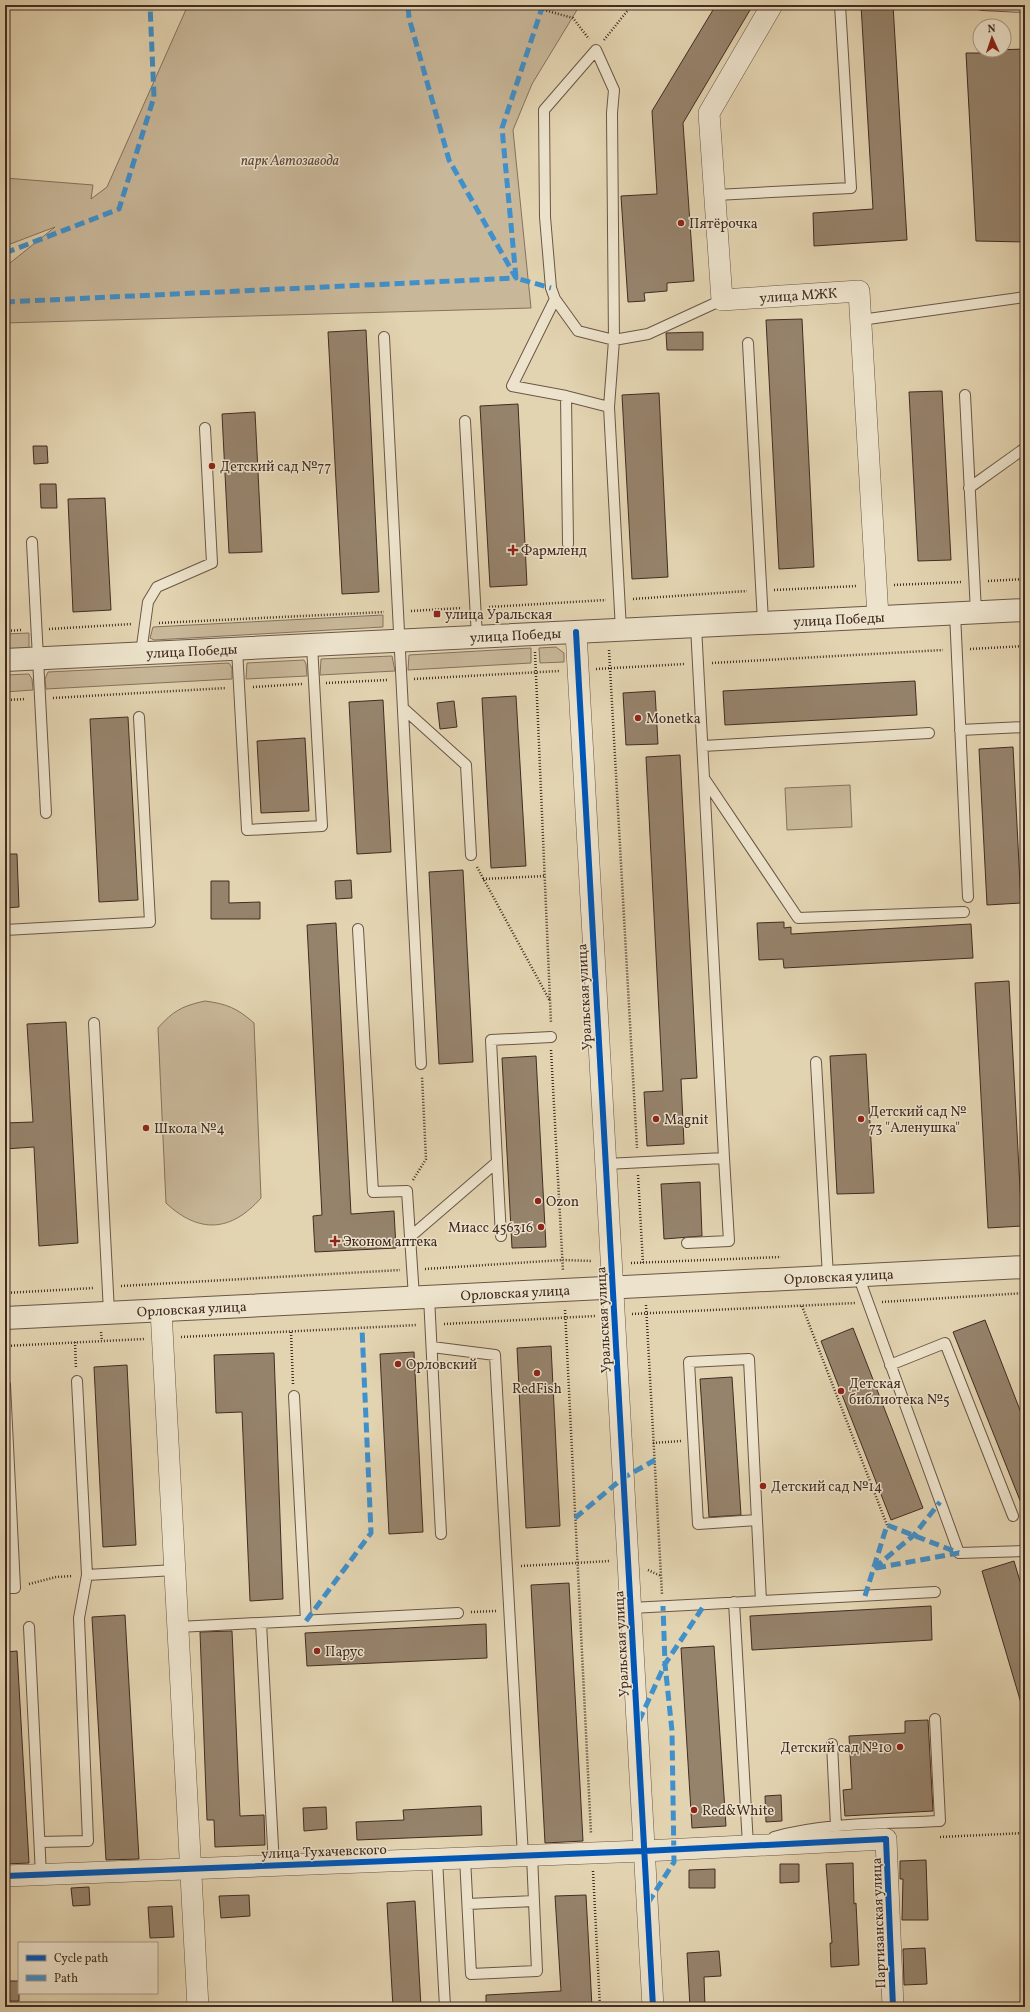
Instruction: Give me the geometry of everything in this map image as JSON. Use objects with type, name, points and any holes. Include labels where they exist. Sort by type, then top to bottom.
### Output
[{"type":"street","points":[[722,300],[716,195],[709,113],[772,5]]},
{"type":"street","name":"улица МЖК","points":[[722,300],[859,291],[878,617]]},
{"type":"street","name":"улица Победы","points":[[5,660],[1025,610]]},
{"type":"street","name":"Уральская улица","points":[[576,632],[653,2007]]},
{"type":"street","name":"Орловская улица","points":[[5,1318],[1025,1267]]},
{"type":"street","points":[[161,1310],[198,2007]]},
{"type":"street","name":"улица Тухачевского","points":[[5,1876],[644,1851],[886,1839]]},
{"type":"street","name":"Партизанская улица","points":[[886,1839],[893,2007]]},
{"type":"lane","points":[[716,195],[851,188],[840,5]]},
{"type":"lane","points":[[982,5],[1025,7]]},
{"type":"lane","points":[[614,630],[619,600],[609,407],[614,340],[612,121],[614,90],[596,50],[544,110],[545,217],[551,288],[555,299],[578,331],[614,340],[648,334],[722,300]]},
{"type":"lane","points":[[860,320],[1025,297]]},
{"type":"lane","points":[[555,299],[512,386],[566,396],[609,407]]},
{"type":"lane","points":[[384,337],[421,1064]]},
{"type":"lane","points":[[748,343],[763,622]]},
{"type":"lane","points":[[964,395],[974,581],[956,650],[968,897]]},
{"type":"lane","points":[[566,396],[568,544]]},
{"type":"lane","points":[[465,421],[477,637]]},
{"type":"lane","points":[[140,653],[148,602],[157,587],[212,563],[205,428]]},
{"type":"lane","points":[[969,488],[1025,448]]},
{"type":"lane","points":[[32,542],[46,813]]},
{"type":"lane","points":[[687,1243],[729,1241],[696,626]]},
{"type":"lane","points":[[237,649],[247,830],[322,826],[312,645]]},
{"type":"lane","points":[[403,708],[466,765],[471,855]]},
{"type":"lane","points":[[5,930],[150,922],[139,717]]},
{"type":"lane","points":[[960,730],[1025,727]]},
{"type":"lane","points":[[703,746],[929,733]]},
{"type":"lane","points":[[704,778],[798,918],[964,912]]},
{"type":"lane","points":[[358,929],[373,1192],[407,1191],[412,1269],[431,1324],[441,1534]]},
{"type":"lane","points":[[94,1023],[109,1312]]},
{"type":"lane","points":[[500,1236],[491,1040],[551,1037]]},
{"type":"lane","points":[[816,1062],[828,1277]]},
{"type":"lane","points":[[606,1164],[724,1158]]},
{"type":"lane","points":[[410,1237],[497,1162]]},
{"type":"lane","points":[[858,1275],[959,1553],[1025,1551]]},
{"type":"lane","points":[[890,1364],[945,1343],[1013,1516]]},
{"type":"lane","points":[[432,1347],[494,1355],[506,1567],[527,1855],[534,1901],[537,1971],[471,1974],[465,1858]]},
{"type":"lane","points":[[757,1520],[698,1524],[689,1362],[749,1359],[757,1520],[761,1601]]},
{"type":"lane","points":[[40,1842],[88,1840],[79,1618],[83,1575],[77,1381]]},
{"type":"lane","points":[[5,1385],[10,1588]]},
{"type":"lane","points":[[294,1396],[306,1620]]},
{"type":"lane","points":[[83,1575],[175,1570]]},
{"type":"lane","points":[[631,1608],[935,1592]]},
{"type":"lane","points":[[734,1602],[748,1845],[796,1831],[836,1826],[940,1821],[935,1719]]},
{"type":"lane","points":[[178,1627],[458,1613]]},
{"type":"lane","points":[[261,1623],[274,1866]]},
{"type":"lane","points":[[29,1627],[41,1875]]},
{"type":"lane","points":[[832,1744],[836,1826]]},
{"type":"lane","points":[[437,1859],[445,2007]]},
{"type":"lane","points":[[468,1904],[534,1901]]},
{"type":"path","points":[[526,5],[573,18],[596,50],[632,5]]},
{"type":"path","points":[[5,631],[619,600],[762,590],[1025,579]]},
{"type":"path","points":[[606,600],[614,630],[610,668],[663,1606]]},
{"type":"path","points":[[534,634],[551,1004],[551,1037],[600,2007]]},
{"type":"path","points":[[5,700],[1025,646]]},
{"type":"path","points":[[471,855],[551,1004]]},
{"type":"path","points":[[483,879],[545,876]]},
{"type":"path","points":[[407,1191],[426,1159],[421,1064]]},
{"type":"path","points":[[5,1293],[562,1260]]},
{"type":"path","points":[[5,1346],[802,1306],[1025,1293]]},
{"type":"path","points":[[802,1306],[887,1525]]},
{"type":"path","points":[[291,1332],[294,1396]]},
{"type":"path","points":[[75,1342],[77,1381]]},
{"type":"path","points":[[654,1443],[693,1440]]},
{"type":"path","points":[[506,1567],[628,1560],[661,1576]]},
{"type":"path","points":[[10,1588],[56,1577],[83,1575]]},
{"type":"path","points":[[474,1612],[489,1611]]},
{"type":"path","points":[[933,1837],[1025,1833]]},
{"type":"green space","name":"парк Автозавода","points":[[188,5],[580,5],[532,84],[513,130],[531,308],[5,323],[5,267],[55,227],[5,246],[5,178],[93,185],[91,199],[107,187]]},
{"type":"green space","points":[[383,615],[383,627],[154,640],[150,638],[153,627]]},
{"type":"green space","points":[[29,633],[29,648],[5,649],[5,634]]},
{"type":"green space","points":[[556,647],[564,653],[564,662],[540,663],[539,648]]},
{"type":"green space","points":[[531,648],[531,663],[408,670],[409,655]]},
{"type":"green space","points":[[392,656],[395,671],[320,675],[321,659]]},
{"type":"green space","points":[[304,660],[306,664],[307,676],[246,679],[247,663]]},
{"type":"green space","points":[[229,663],[232,668],[232,679],[46,689],[45,679],[48,672]]},
{"type":"green space","points":[[29,674],[32,679],[33,690],[5,692],[5,675]]},
{"type":"green space","points":[[850,785],[852,827],[787,830],[785,788]]},
{"type":"green space","points":[[205,1001],[231,1008],[254,1023],[261,1198],[250,1209],[238,1217],[226,1223],[215,1225],[203,1224],[191,1220],[178,1213],[166,1203],[158,1028],[168,1017],[178,1010]]},
{"type":"building","points":[[716,5],[753,5],[683,123],[694,281],[667,283],[667,291],[644,293],[645,301],[628,302],[621,196],[657,194],[652,111]]},
{"type":"building","points":[[861,5],[893,5],[907,240],[814,246],[813,213],[873,209]]},
{"type":"building","points":[[1012,49],[1025,49],[1025,242],[976,241],[966,53],[972,53],[972,58],[1012,58]]},
{"type":"building","points":[[802,319],[814,567],[779,569],[766,320]]},
{"type":"building","points":[[366,330],[379,592],[342,594],[328,332]]},
{"type":"building","points":[[703,332],[703,350],[667,350],[666,333]]},
{"type":"building","points":[[942,391],[951,560],[918,561],[909,392]]},
{"type":"building","points":[[659,393],[668,577],[632,579],[622,395]]},
{"type":"building","points":[[518,404],[527,585],[490,587],[480,406]]},
{"type":"building","points":[[255,412],[262,552],[229,553],[222,414]]},
{"type":"building","points":[[33,446],[47,446],[48,463],[34,464]]},
{"type":"building","points":[[40,484],[56,484],[57,508],[41,508]]},
{"type":"building","points":[[105,498],[111,610],[73,612],[68,499]]},
{"type":"building","points":[[915,681],[917,715],[725,725],[723,691]]},
{"type":"building","points":[[655,691],[658,744],[626,745],[623,693]]},
{"type":"building","points":[[516,696],[526,866],[491,868],[482,698]]},
{"type":"building","points":[[383,700],[391,852],[357,854],[349,702]]},
{"type":"building","points":[[454,701],[457,727],[440,729],[437,703]]},
{"type":"building","points":[[128,717],[138,900],[99,902],[90,719]]},
{"type":"building","points":[[305,738],[309,811],[261,813],[257,741]]},
{"type":"building","points":[[1013,747],[1021,903],[987,905],[979,749]]},
{"type":"building","points":[[680,755],[697,1078],[681,1079],[684,1144],[647,1146],[644,1092],[663,1091],[646,757]]},
{"type":"building","points":[[5,854],[17,854],[19,907],[5,908]]},
{"type":"building","points":[[463,870],[473,1062],[439,1064],[429,872]]},
{"type":"building","points":[[351,880],[352,898],[336,899],[335,881]]},
{"type":"building","points":[[211,881],[229,881],[229,903],[260,902],[260,919],[211,919]]},
{"type":"building","points":[[784,922],[784,928],[791,927],[791,934],[971,924],[973,958],[784,968],[783,959],[759,960],[757,923]]},
{"type":"building","points":[[336,923],[351,1214],[394,1211],[396,1248],[315,1252],[313,1216],[322,1215],[307,925]]},
{"type":"building","points":[[1009,981],[1022,1226],[988,1228],[975,983]]},
{"type":"building","points":[[66,1022],[78,1243],[39,1246],[34,1147],[5,1149],[5,1123],[33,1122],[27,1024]]},
{"type":"building","points":[[866,1054],[874,1193],[837,1194],[830,1056]]},
{"type":"building","points":[[536,1056],[546,1247],[512,1248],[502,1058]]},
{"type":"building","points":[[700,1182],[702,1236],[664,1239],[661,1184]]},
{"type":"building","points":[[985,1320],[1025,1423],[1025,1513],[953,1332]]},
{"type":"building","points":[[853,1328],[923,1508],[891,1520],[821,1341]]},
{"type":"building","points":[[551,1346],[560,1526],[526,1528],[517,1348]]},
{"type":"building","points":[[414,1352],[423,1532],[389,1534],[380,1354]]},
{"type":"building","points":[[274,1353],[283,1599],[250,1601],[242,1412],[216,1413],[214,1355]]},
{"type":"building","points":[[127,1365],[136,1545],[103,1547],[94,1367]]},
{"type":"building","points":[[732,1377],[741,1515],[709,1517],[700,1379]]},
{"type":"building","points":[[1014,1561],[1025,1598],[1025,1702],[1021,1703],[982,1571]]},
{"type":"building","points":[[569,1583],[583,1841],[545,1843],[531,1585]]},
{"type":"building","points":[[931,1606],[932,1640],[752,1650],[750,1616]]},
{"type":"building","points":[[125,1615],[139,1859],[106,1860],[92,1617]]},
{"type":"building","points":[[486,1624],[487,1658],[307,1666],[305,1633]]},
{"type":"building","points":[[232,1631],[240,1816],[264,1815],[265,1845],[215,1847],[214,1820],[207,1820],[200,1632]]},
{"type":"building","points":[[714,1646],[726,1826],[692,1828],[681,1648]]},
{"type":"building","points":[[17,1651],[29,1863],[5,1864],[5,1652]]},
{"type":"building","points":[[928,1720],[933,1811],[845,1816],[843,1790],[852,1789],[849,1736],[905,1733],[905,1721]]},
{"type":"building","points":[[781,1795],[782,1821],[766,1822],[765,1796]]},
{"type":"building","points":[[481,1806],[482,1835],[357,1840],[356,1822],[404,1820],[403,1810]]},
{"type":"building","points":[[326,1807],[327,1829],[304,1831],[303,1808]]},
{"type":"building","points":[[926,1860],[928,1920],[902,1920],[903,1879],[900,1879],[900,1861]]},
{"type":"building","points":[[853,1863],[854,1904],[856,1903],[859,1965],[831,1967],[830,1943],[832,1943],[826,1864]]},
{"type":"building","points":[[780,1864],[799,1864],[799,1882],[780,1883]]},
{"type":"building","points":[[715,1869],[715,1888],[689,1888],[689,1870]]},
{"type":"building","points":[[89,1887],[90,1905],[73,1906],[71,1888]]},
{"type":"building","points":[[249,1895],[250,1916],[221,1918],[219,1896]]},
{"type":"building","points":[[586,1895],[592,2007],[486,2007],[486,1995],[561,1991],[555,1896]]},
{"type":"building","points":[[415,1901],[421,2007],[393,2007],[387,1903]]},
{"type":"building","points":[[172,1906],[174,1937],[150,1938],[148,1907]]},
{"type":"building","points":[[925,1948],[927,1984],[904,1985],[903,1949]]},
{"type":"building","points":[[719,1951],[721,1976],[704,1977],[705,2007],[690,2007],[687,1953]]},
{"type":"building","points":[[5,1981],[18,1981],[19,2001],[5,2001]]},
{"type":"marked path","points":[[5,253],[119,209],[154,97],[150,5]]},
{"type":"marked path","points":[[5,302],[516,278],[449,160],[409,18],[408,5]]},
{"type":"marked path","points":[[543,5],[502,128],[516,278],[551,288]]},
{"type":"marked path","points":[[306,1621],[371,1533],[362,1328]]},
{"type":"marked path","points":[[575,1518],[623,1478],[655,1460]]},
{"type":"marked path","points":[[874,1568],[914,1535],[940,1502]]},
{"type":"marked path","points":[[865,1596],[887,1525],[959,1553]]},
{"type":"marked path","points":[[876,1568],[959,1553]]},
{"type":"marked path","points":[[639,1721],[665,1664],[705,1604]]},
{"type":"marked path","points":[[648,1903],[674,1862],[672,1731],[665,1664],[663,1606]]},
{"type":"cycle path","points":[[576,632],[653,2007]]},
{"type":"cycle path","points":[[5,1876],[644,1851],[886,1839],[893,2007]]},
{"type":"place","name":"Пятёрочка","points":[[681,223]]},
{"type":"place","name":"Детский сад №77","points":[[212,466]]},
{"type":"place","name":"Фармленд","points":[[513,550]]},
{"type":"place","name":"улица Уральская","points":[[437,614]]},
{"type":"place","name":"Monetka","points":[[638,718]]},
{"type":"place","name":"Magnit","points":[[656,1119]]},
{"type":"place","name":"Детский сад № 73 \"Аленушка\"","points":[[861,1119]]},
{"type":"place","name":"Школа №4","points":[[146,1128]]},
{"type":"place","name":"Ozon","points":[[538,1201]]},
{"type":"place","name":"Миасс 456316","points":[[541,1227]]},
{"type":"place","name":"Эконом аптека","points":[[335,1241]]},
{"type":"place","name":"Орловский","points":[[398,1364]]},
{"type":"place","name":"RedFish","points":[[537,1373]]},
{"type":"place","name":"Детская библиотека №5","points":[[841,1391]]},
{"type":"place","name":"Детский сад №14","points":[[763,1486]]},
{"type":"place","name":"Парус","points":[[317,1651]]},
{"type":"place","name":"Детский сад №10","points":[[900,1747]]},
{"type":"place","name":"Red&White","points":[[694,1810]]}]
